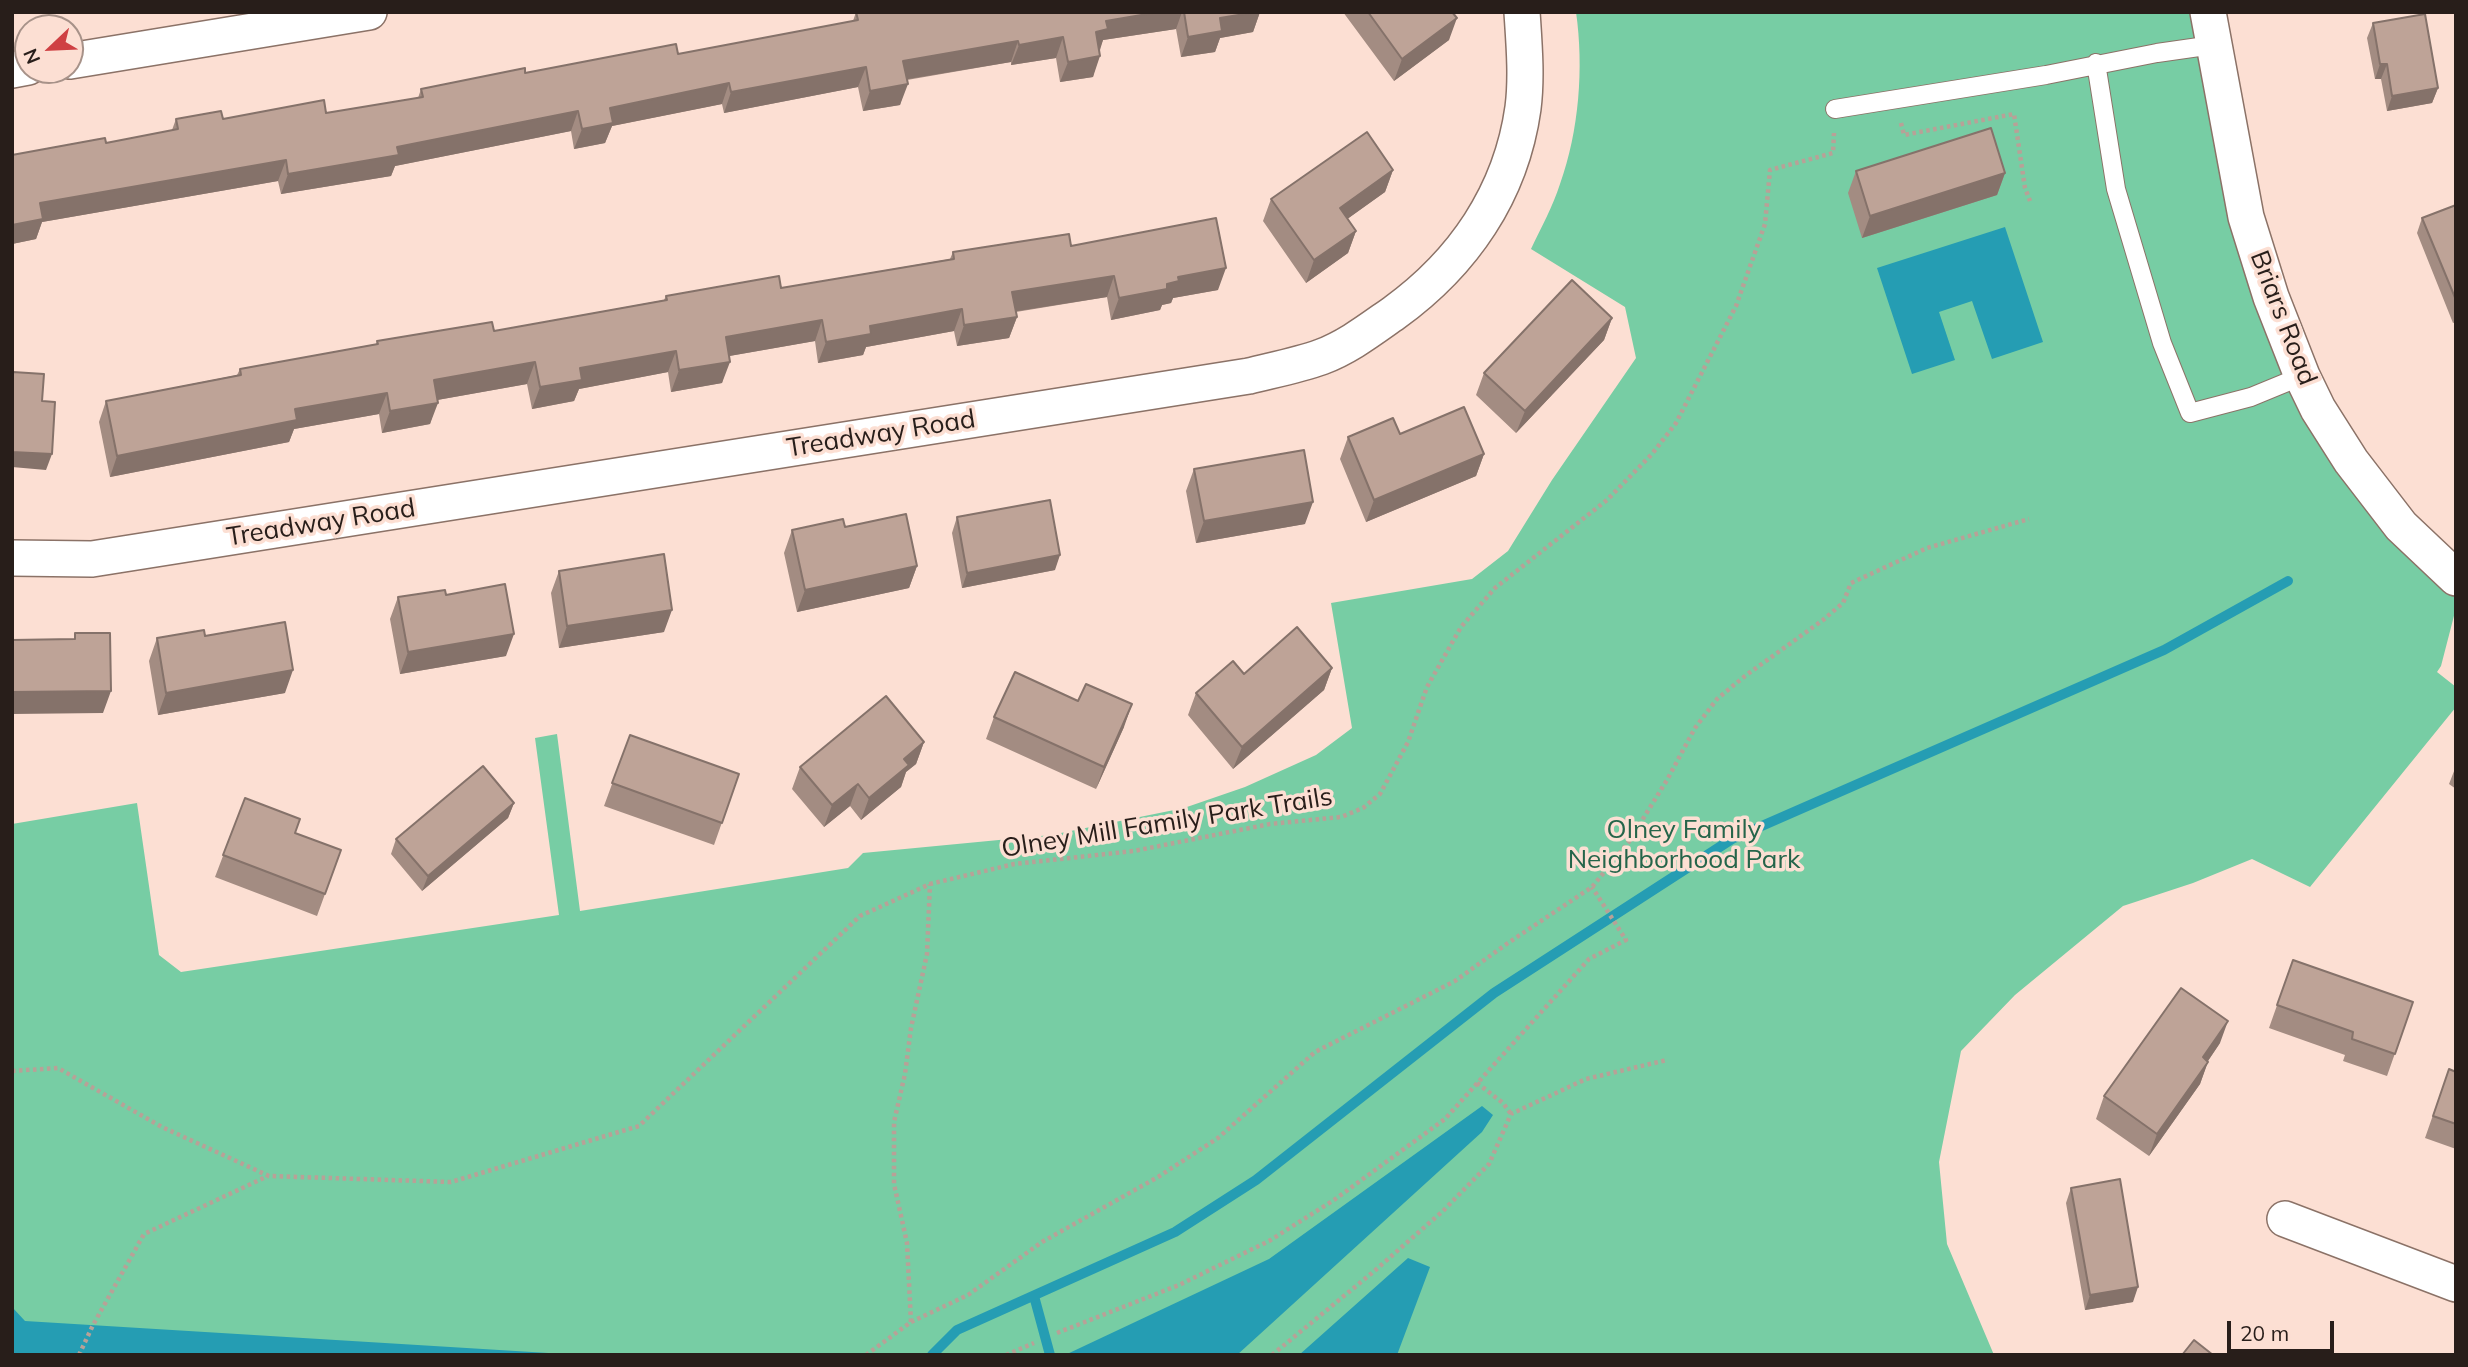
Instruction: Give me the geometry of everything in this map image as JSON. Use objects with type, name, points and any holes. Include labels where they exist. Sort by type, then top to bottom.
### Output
[{"type":"street","points":[[84,59],[369,12]]},
{"type":"street","name":"Treadway Road","points":[[12,558],[92,559],[1250,376],[1322,356],[1362,336],[1413,299],[1446,269],[1476,230],[1496,197],[1514,153],[1523,106],[1522,12]]},
{"type":"street","name":"Briars Road","points":[[2211,29],[2246,217],[2271,297],[2302,376],[2318,409],[2351,461],[2401,526],[2456,578]]},
{"type":"street","points":[[2285,1220],[2456,1284]]},
{"type":"lane","points":[[1835,110],[2046,75],[2211,29]]},
{"type":"lane","points":[[2096,63],[2116,190],[2162,343],[2190,413],[2251,397],[2302,376]]},
{"type":"path","points":[[1896,100],[1904,135],[2014,114],[2025,188],[2030,201]]},
{"type":"path","name":"Olney Mill Family Park Trails","points":[[12,1071],[58,1068],[162,1127],[269,1175],[451,1182],[639,1126],[860,916],[930,884],[1014,864],[1133,850],[1270,824],[1341,817],[1363,808],[1380,794],[1408,742],[1427,687],[1461,628],[1495,587],[1607,500],[1652,454],[1676,423],[1736,306],[1765,224],[1770,170],[1833,153],[1835,110]]},
{"type":"path","points":[[866,1355],[911,1322],[968,1295],[1042,1242],[1158,1177],[1218,1138],[1315,1052],[1455,981],[1592,887],[1628,843],[1695,728],[1717,699],[1843,603],[1851,583],[1927,548],[2029,519]]},
{"type":"path","points":[[911,1322],[907,1244],[894,1184],[894,1122],[927,954],[930,884]]},
{"type":"path","points":[[1057,1334],[1179,1285],[1269,1241],[1334,1200],[1445,1119],[1589,959],[1626,940],[1592,887]]},
{"type":"path","points":[[1272,1355],[1443,1211],[1489,1164],[1511,1114],[1586,1079],[1667,1060]]},
{"type":"path","points":[[1476,1083],[1503,1103],[1511,1114]]},
{"type":"path","name":"Olney Mill Family Park Trails","points":[[79,1355],[144,1234],[269,1175]]},
{"type":"path","points":[[1006,1355],[1034,1343]]},
{"type":"green space","name":"Olney Family Neighborhood Park","points":[[1576,12],[2208,12],[2303,376],[2456,578],[2456,608],[2441,666],[2437,672],[2456,687],[2456,707],[2310,887],[2252,859],[2193,883],[2123,906],[2015,995],[1961,1051],[1939,1162],[1947,1244],[1994,1355],[12,1355],[12,824],[137,803],[159,955],[181,972],[559,915],[535,738],[557,734],[580,911],[848,868],[863,853],[1051,835],[1184,808],[1245,787],[1316,755],[1352,728],[1331,603],[1472,579],[1508,551],[1552,480],[1636,358],[1625,307],[1531,249],[1557,192],[1572,143],[1580,55]]},
{"type":"water","points":[[2005,227],[2043,342],[1992,359],[1972,301],[1939,312],[1955,360],[1912,374],[1877,268]]},
{"type":"water","points":[[1482,1106],[1493,1115],[1482,1132],[1237,1355],[1065,1355],[1269,1259]]},
{"type":"water","points":[[1408,1258],[1430,1267],[1397,1355],[1299,1355]]},
{"type":"water","points":[[12,1307],[25,1321],[581,1355],[12,1355]]},
{"type":"building","points":[[856,12],[1159,12],[1106,21],[1108,29],[1096,32],[1100,56],[1068,62],[1063,37],[1019,45],[1018,41],[903,61],[908,84],[870,91],[866,67],[731,92],[729,83],[610,108],[613,123],[582,129],[578,111],[397,147],[399,155],[288,174],[286,160],[40,203],[43,219],[12,225],[12,155],[105,138],[106,143],[178,129],[176,119],[221,111],[223,119],[324,100],[326,113],[423,97],[421,89],[525,68],[525,73],[676,44],[678,54],[858,20]]},
{"type":"building","points":[[1184,12],[1257,12],[1220,18],[1222,31],[1188,37]]},
{"type":"building","points":[[1368,12],[1452,12],[1457,18],[1402,59]]},
{"type":"building","points":[[2425,14],[2438,88],[2392,96],[2387,64],[2380,64],[2373,23]]},
{"type":"building","points":[[1991,128],[2005,173],[1870,216],[1856,171]]},
{"type":"building","points":[[1367,132],[1393,170],[1340,208],[1356,231],[1314,260],[1271,199]]},
{"type":"building","points":[[2456,205],[2456,300],[2422,218]]},
{"type":"building","points":[[1216,218],[1226,268],[1178,277],[1179,281],[1167,284],[1167,289],[1119,298],[1114,276],[1012,292],[1017,317],[964,325],[962,309],[870,326],[871,334],[826,342],[822,320],[726,337],[730,362],[679,370],[676,351],[580,368],[582,380],[540,387],[535,362],[434,380],[438,403],[390,411],[387,393],[295,409],[297,420],[117,456],[106,401],[241,375],[240,369],[378,344],[377,341],[492,322],[494,331],[667,300],[666,296],[779,276],[781,288],[954,259],[953,252],[1069,234],[1071,246]]},
{"type":"building","points":[[1572,280],[1612,318],[1525,411],[1484,373]]},
{"type":"building","points":[[13,372],[44,374],[42,401],[55,402],[52,454],[12,452]]},
{"type":"building","points":[[1464,407],[1484,454],[1374,500],[1348,437],[1393,418],[1400,434]]},
{"type":"building","points":[[1304,450],[1313,502],[1204,521],[1194,469]]},
{"type":"building","points":[[1050,500],[1060,555],[967,573],[957,517]]},
{"type":"building","points":[[906,514],[917,566],[805,590],[792,530],[843,519],[845,527]]},
{"type":"building","points":[[664,554],[672,610],[567,626],[559,571]]},
{"type":"building","points":[[505,584],[514,634],[408,652],[398,597],[445,590],[446,595]]},
{"type":"building","points":[[285,622],[293,670],[166,693],[157,638],[204,630],[205,636]]},
{"type":"building","points":[[1297,627],[1332,668],[1242,747],[1196,693],[1233,661],[1244,674]]},
{"type":"building","points":[[75,633],[110,633],[111,691],[12,692],[12,640],[75,639]]},
{"type":"building","points":[[1015,672],[1078,701],[1086,684],[1132,704],[1104,767],[994,717]]},
{"type":"building","points":[[886,696],[924,742],[904,759],[909,765],[869,798],[858,784],[832,805],[800,767]]},
{"type":"building","points":[[630,735],[739,774],[722,823],[612,783]]},
{"type":"building","points":[[483,766],[514,803],[428,876],[396,839]]},
{"type":"building","points":[[245,798],[300,819],[295,833],[341,850],[325,894],[223,855]]},
{"type":"building","points":[[2293,960],[2413,1002],[2395,1054],[2352,1039],[2353,1032],[2277,1005]]},
{"type":"building","points":[[2181,988],[2228,1021],[2203,1057],[2208,1062],[2157,1134],[2104,1096]]},
{"type":"building","points":[[2449,1069],[2456,1072],[2456,1124],[2433,1116]]},
{"type":"building","points":[[2120,1179],[2138,1287],[2090,1295],[2071,1188]]},
{"type":"building","points":[[2194,1340],[2213,1355],[2182,1355]]},
{"type":"waterway","points":[[932,1355],[957,1330],[1175,1232],[1256,1180],[1494,993],[1732,839],[2164,650],[2288,581]]},
{"type":"waterway","points":[[1034,1296],[1050,1355]]}]
